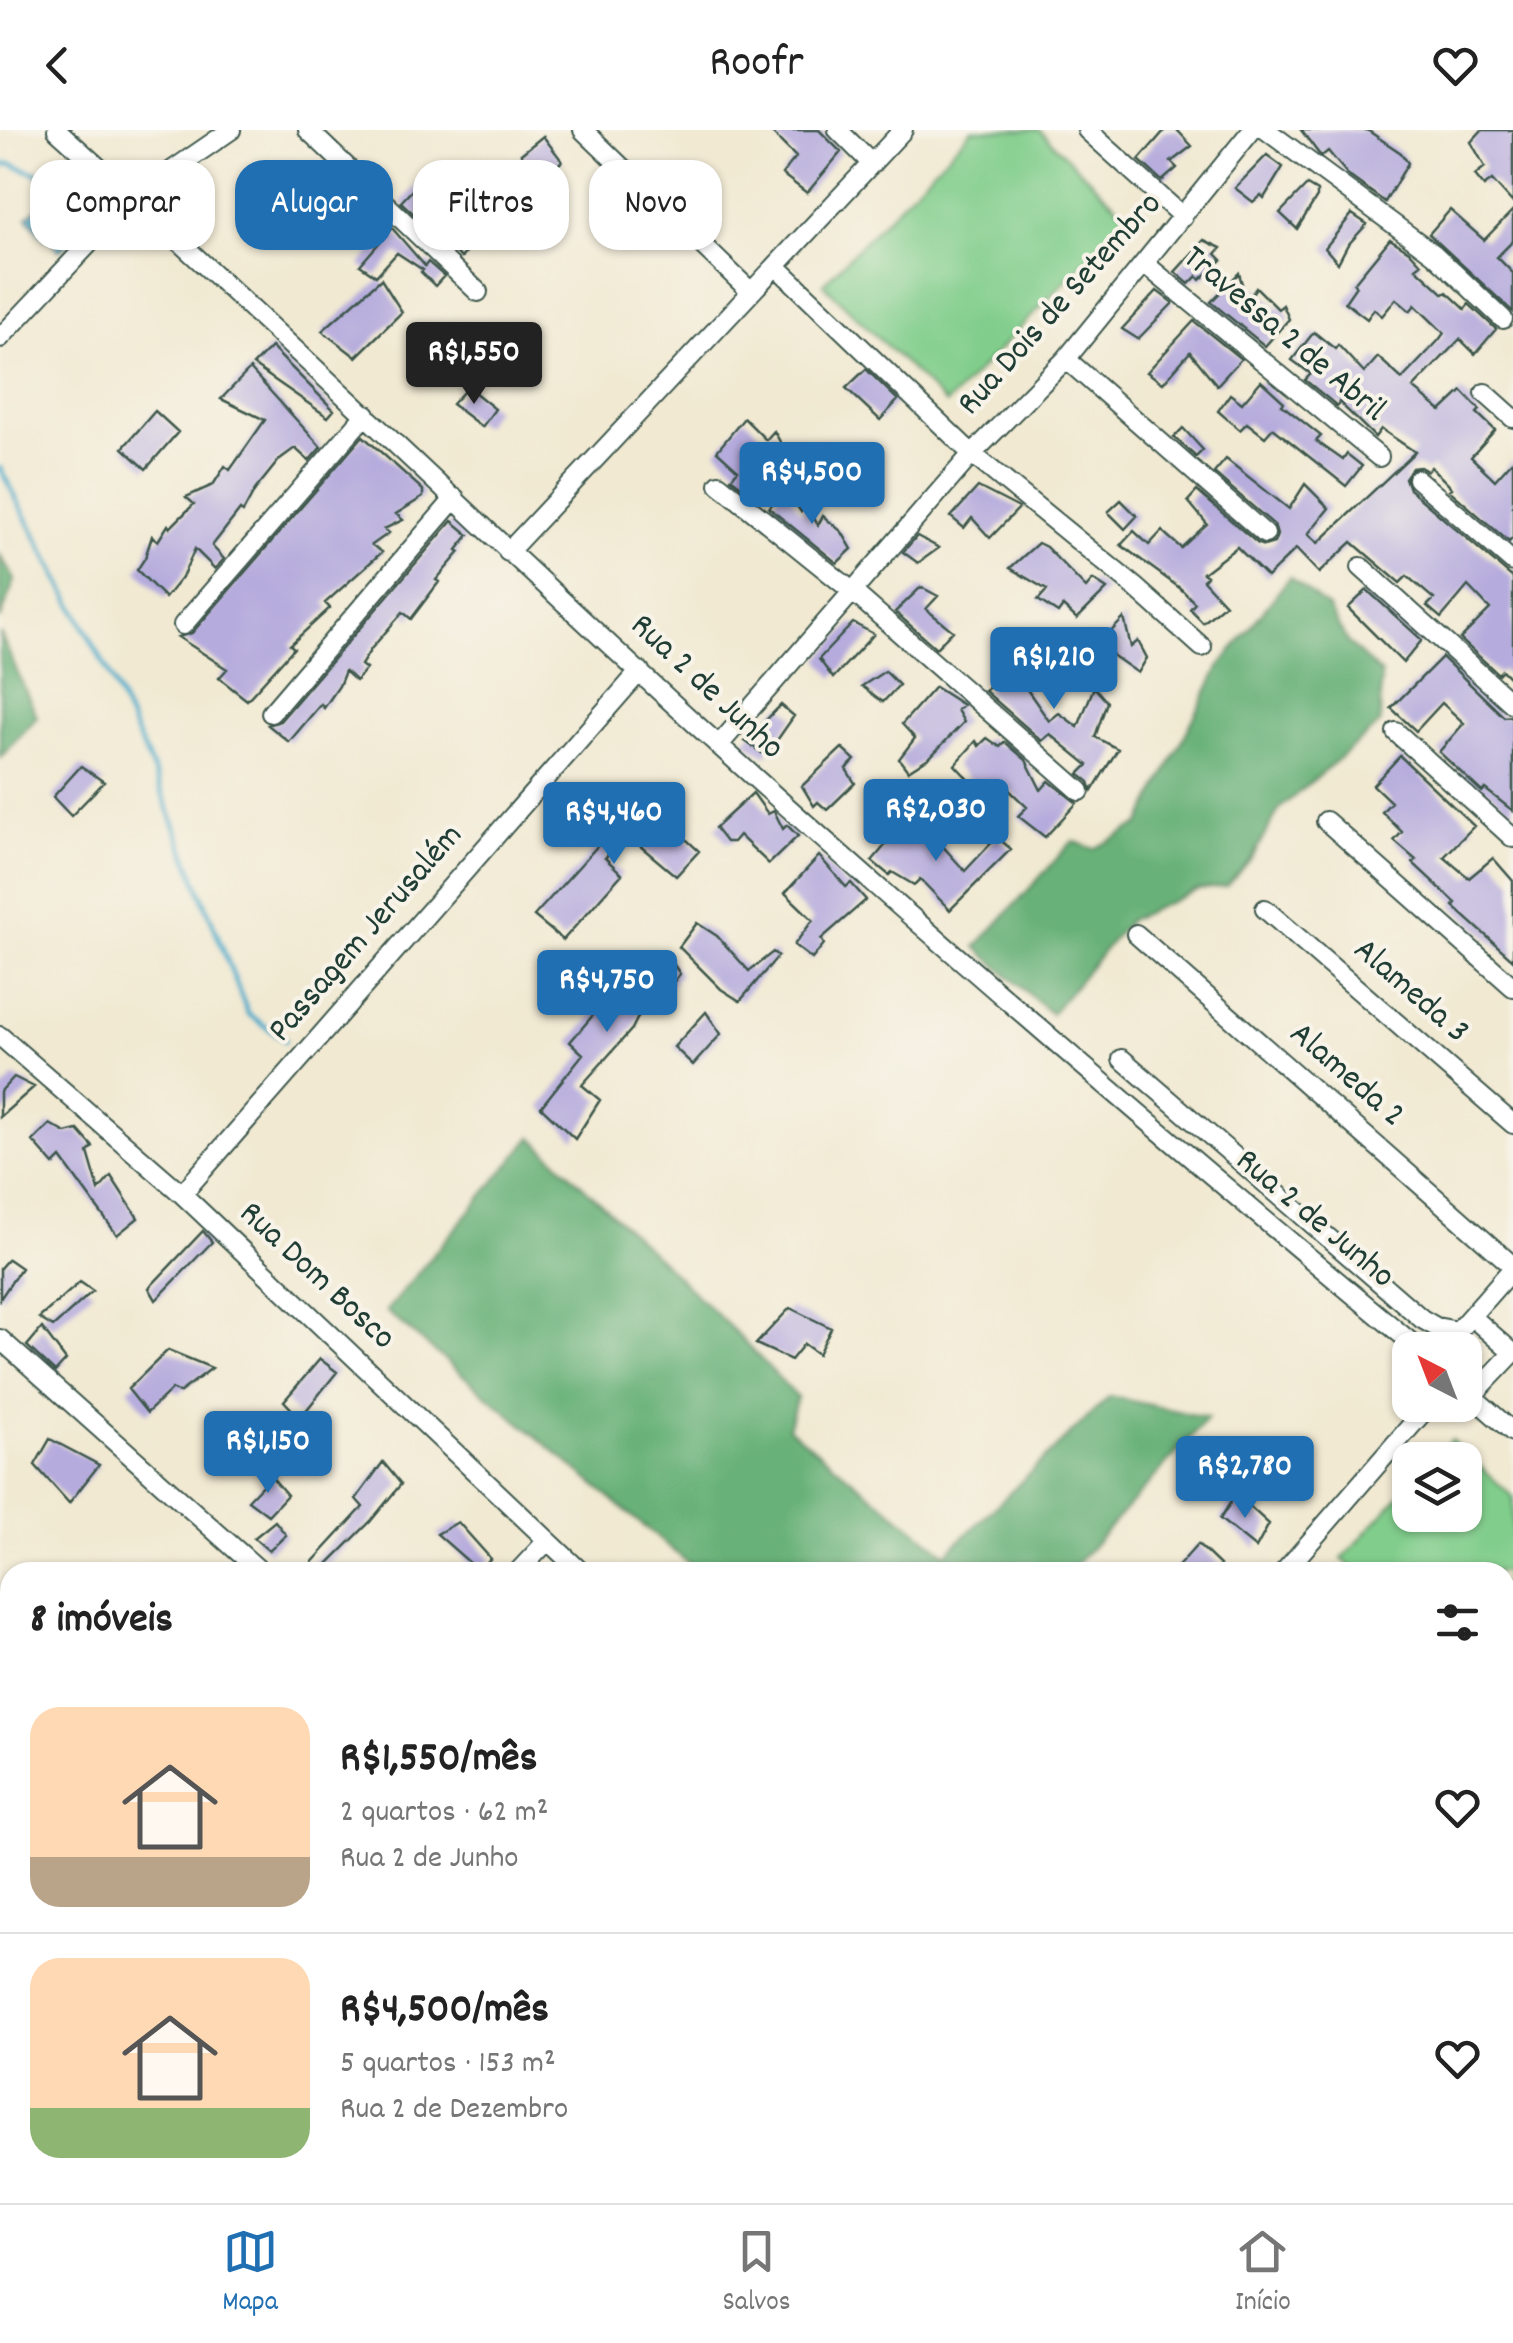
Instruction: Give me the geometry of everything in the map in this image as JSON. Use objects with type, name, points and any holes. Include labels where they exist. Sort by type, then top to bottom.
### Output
[{"type":"street","name":"Rua 2 de Junho","points":[[57,130],[90,160]]},
{"type":"street","points":[[187,160],[231,130]]},
{"type":"street","points":[[308,130],[478,292]]},
{"type":"street","points":[[583,130],[750,291]]},
{"type":"street","points":[[838,130],[872,164]]},
{"type":"street","points":[[508,552],[903,130]]},
{"type":"street","points":[[1086,130],[1183,217]]},
{"type":"street","name":"Rua Dois de Setembro","points":[[719,745],[972,454],[1066,358],[1252,130]]},
{"type":"street","points":[[1266,130],[1434,254],[1503,319]]},
{"type":"street","points":[[0,338],[83,250]]},
{"type":"street","name":"Rua 2 de Junho","points":[[188,250],[719,745],[1139,1117],[1398,1332]]},
{"type":"street","name":"Travessa 2 de Abril","points":[[1145,264],[1379,457]]},
{"type":"street","points":[[776,266],[972,454],[1202,647]]},
{"type":"street","points":[[1066,358],[1265,534]]},
{"type":"street","points":[[1485,394],[1513,418]]},
{"type":"street","points":[[183,625],[366,414]]},
{"type":"street","points":[[1417,480],[1513,562]]},
{"type":"street","points":[[719,484],[852,591],[1080,791]]},
{"type":"street","points":[[271,712],[455,498]]},
{"type":"street","points":[[1361,567],[1513,704]]},
{"type":"street","name":"Passagem Jerusalém","points":[[182,1194],[640,670]]},
{"type":"street","points":[[1396,732],[1513,838]]},
{"type":"street","points":[[1326,821],[1513,988]]},
{"type":"street","name":"Alameda 3","points":[[1264,909],[1513,1124]]},
{"type":"street","name":"Alameda 2","points":[[1136,934],[1513,1267]]},
{"type":"street","name":"Rua Dom Bosco","points":[[0,1036],[182,1194],[570,1562]]},
{"type":"street","points":[[1122,1060],[1422,1319],[1436,1328],[1464,1324],[1510,1355],[1513,1382]]},
{"type":"street","points":[[1457,1332],[1513,1267]]},
{"type":"street","points":[[0,1340],[250,1562]]},
{"type":"street","points":[[1482,1380],[1510,1355]]},
{"type":"street","points":[[1482,1405],[1513,1432]]},
{"type":"street","points":[[1293,1562],[1414,1422]]},
{"type":"street","points":[[527,1562],[547,1540]]},
{"type":"green space","points":[[972,130],[1039,130],[1128,217],[946,404],[823,284]]},
{"type":"green space","points":[[0,555],[15,580],[0,620]]},
{"type":"green space","points":[[1290,577],[1328,608],[1348,643],[1381,674],[1380,724],[1280,808],[1253,856],[1227,886],[1197,890],[1129,920],[1051,1014],[976,947],[1073,841],[1094,849],[1140,824],[1220,666]]},
{"type":"green space","points":[[0,633],[37,717],[0,758]]},
{"type":"green space","points":[[532,1137],[797,1397],[788,1428],[946,1554],[1110,1396],[1208,1418],[1078,1562],[687,1562],[386,1311]]},
{"type":"green space","points":[[1482,1468],[1513,1497],[1513,1562],[1342,1559],[1392,1504],[1392,1532],[1482,1532]]},
{"type":"building","points":[[769,130],[819,130],[841,152],[807,193],[782,174],[796,157]]},
{"type":"building","points":[[1165,130],[1177,130],[1192,146],[1171,162],[1177,168],[1162,181],[1139,160]]},
{"type":"building","points":[[1301,130],[1367,130],[1401,153],[1408,163],[1385,202],[1349,176],[1328,151],[1319,154]]},
{"type":"building","points":[[1482,130],[1513,130],[1513,203],[1492,180],[1484,186],[1475,175],[1485,167],[1471,142]]},
{"type":"building","points":[[543,136],[561,160],[526,160],[521,154]]},
{"type":"building","points":[[1267,155],[1283,167],[1264,198],[1261,195],[1253,202],[1235,188]]},
{"type":"building","points":[[1307,185],[1317,191],[1317,197],[1297,229],[1280,213]]},
{"type":"building","points":[[413,189],[413,213],[401,202]]},
{"type":"building","points":[[1450,210],[1484,240],[1513,210],[1513,241],[1497,257],[1513,273],[1513,312],[1429,234]]},
{"type":"building","points":[[1352,214],[1367,224],[1338,263],[1325,248]]},
{"type":"building","points":[[393,229],[425,266],[428,262],[444,276],[435,286],[423,270],[397,253],[376,276],[360,265],[373,250],[393,250]]},
{"type":"building","points":[[1390,239],[1409,251],[1421,264],[1416,268],[1444,294],[1447,292],[1465,309],[1469,304],[1496,329],[1475,354],[1460,339],[1413,388],[1441,411],[1462,391],[1495,430],[1471,457],[1495,480],[1513,460],[1513,538],[1509,542],[1449,490],[1452,488],[1431,467],[1427,471],[1412,468],[1405,478],[1409,489],[1513,578],[1513,681],[1502,670],[1498,674],[1460,639],[1490,609],[1468,586],[1441,618],[1427,606],[1434,599],[1407,576],[1400,583],[1352,542],[1319,573],[1296,549],[1267,577],[1237,547],[1203,573],[1207,576],[1203,580],[1225,604],[1203,623],[1190,609],[1195,603],[1181,589],[1121,545],[1134,531],[1149,545],[1162,531],[1181,548],[1207,524],[1188,501],[1197,491],[1258,544],[1274,543],[1274,525],[1214,473],[1226,459],[1289,509],[1305,484],[1329,508],[1308,534],[1318,543],[1415,452],[1381,429],[1375,437],[1339,402],[1337,406],[1305,380],[1311,374],[1292,360],[1314,332],[1335,349],[1338,345],[1364,373],[1378,357],[1402,379],[1439,340],[1444,333],[1415,305],[1410,311],[1396,299],[1382,316],[1374,309],[1367,319],[1345,302],[1356,286],[1354,283]]},
{"type":"building","points":[[1204,240],[1221,248],[1216,254],[1222,260],[1200,280],[1197,276],[1189,284],[1175,272]]},
{"type":"building","points":[[1239,273],[1247,302],[1256,287],[1278,309],[1283,305],[1289,319],[1265,346],[1211,302]]},
{"type":"building","points":[[381,279],[402,312],[356,357],[322,331]]},
{"type":"building","points":[[1157,291],[1173,303],[1138,339],[1122,329]]},
{"type":"building","points":[[1194,321],[1241,359],[1217,385],[1190,352],[1163,383],[1147,372]]},
{"type":"building","points":[[271,347],[334,410],[328,417],[253,365]]},
{"type":"building","points":[[250,369],[321,447],[309,461],[295,448],[280,459],[243,512],[240,510],[212,546],[224,559],[215,569],[195,549],[182,577],[165,598],[137,570],[152,536],[158,541],[168,525],[170,528],[194,504],[186,497],[213,485],[225,466],[230,470],[265,420],[221,399]]},
{"type":"building","points":[[866,369],[898,400],[880,420],[846,388]]},
{"type":"building","points":[[1261,381],[1284,402],[1282,405],[1321,436],[1316,441],[1343,460],[1347,454],[1362,466],[1346,486],[1273,428],[1265,437],[1247,423],[1240,430],[1218,411],[1230,394],[1242,403]]},
{"type":"building","points":[[468,387],[495,409],[482,427],[452,404]]},
{"type":"building","points":[[155,411],[178,432],[146,469],[123,448]]},
{"type":"building","points":[[744,418],[766,440],[774,431],[785,451],[746,490],[731,478],[738,470],[717,451]]},
{"type":"building","points":[[1183,428],[1203,450],[1196,457],[1174,437]]},
{"type":"building","points":[[363,436],[423,490],[423,497],[396,514],[403,520],[384,529],[389,533],[372,545],[382,552],[325,603],[330,608],[290,645],[294,648],[247,700],[219,678],[227,669],[178,637],[192,633]]},
{"type":"building","points":[[785,487],[801,512],[806,505],[818,525],[823,516],[842,532],[852,549],[837,563],[769,508]]},
{"type":"building","points":[[978,487],[1019,508],[990,538],[972,518],[964,528],[951,517]]},
{"type":"building","points":[[1121,500],[1137,516],[1125,529],[1108,512]]},
{"type":"building","points":[[452,521],[469,535],[457,550],[460,552],[411,619],[403,612],[371,649],[361,665],[366,669],[356,681],[345,671],[324,708],[321,704],[289,742],[268,725],[280,721]]},
{"type":"building","points":[[917,536],[939,548],[918,563],[903,552]]},
{"type":"building","points":[[1038,543],[1086,588],[1093,580],[1107,589],[1077,619],[1063,606],[1058,613],[1038,600],[1047,590],[1010,568]]},
{"type":"building","points":[[921,587],[938,596],[926,609],[953,631],[936,648],[895,612]]},
{"type":"building","points":[[1367,590],[1422,640],[1403,663],[1348,608]]},
{"type":"building","points":[[1124,618],[1131,647],[1138,641],[1147,658],[1138,673],[1098,645]]},
{"type":"building","points":[[853,623],[874,634],[833,678],[819,659]]},
{"type":"building","points":[[1041,635],[1056,654],[1026,688],[1049,721],[1059,713],[1078,727],[1094,687],[1107,702],[1095,737],[1118,749],[1092,791],[1089,782],[1079,774],[1088,765],[1050,734],[1042,741],[985,691]]},
{"type":"building","points":[[1442,657],[1504,717],[1513,716],[1513,811],[1485,789],[1482,792],[1439,752],[1464,723],[1442,703],[1416,731],[1391,708]]},
{"type":"building","points":[[885,671],[899,685],[883,702],[862,686]]},
{"type":"building","points":[[935,687],[963,705],[957,710],[964,722],[930,757],[908,771],[899,759],[915,738],[902,724]]},
{"type":"building","points":[[781,705],[794,716],[766,756],[745,741]]},
{"type":"building","points":[[987,738],[1000,747],[1005,742],[1026,760],[1041,790],[1049,781],[1077,803],[1045,837],[1018,816],[1027,807],[1002,783],[990,796],[955,765],[976,741],[979,746]]},
{"type":"building","points":[[842,748],[855,760],[846,769],[855,783],[827,810],[818,802],[814,806],[802,786]]},
{"type":"building","points":[[1400,756],[1474,826],[1444,857],[1469,878],[1493,858],[1513,881],[1513,960],[1453,906],[1456,903],[1394,841],[1402,832],[1382,812],[1391,802],[1373,785]]},
{"type":"building","points":[[81,766],[104,782],[71,816],[53,797]]},
{"type":"building","points":[[753,793],[768,814],[774,811],[783,829],[787,825],[798,836],[769,864],[739,835],[733,842],[726,842],[715,828]]},
{"type":"building","points":[[641,798],[699,851],[676,876],[627,835],[605,858],[622,874],[563,940],[534,916]]},
{"type":"building","points":[[904,823],[924,840],[930,832],[965,871],[997,837],[1011,849],[950,910],[920,879],[914,885],[892,872],[889,875],[872,861]]},
{"type":"building","points":[[819,856],[846,887],[851,883],[866,900],[821,939],[824,944],[812,959],[794,945],[813,920],[785,893]]},
{"type":"building","points":[[697,923],[717,936],[749,971],[773,952],[778,956],[740,1001],[721,989],[679,947]]},
{"type":"building","points":[[635,958],[660,968],[670,959],[680,974],[651,1010],[644,1005],[632,1029],[582,1085],[600,1100],[575,1139],[541,1107],[583,1054],[570,1042],[613,992],[596,980],[610,962],[625,969]]},
{"type":"building","points":[[706,1012],[721,1034],[693,1065],[674,1047]]},
{"type":"building","points":[[14,1077],[34,1087],[0,1117],[0,1092]]},
{"type":"building","points":[[50,1124],[66,1133],[78,1130],[93,1147],[88,1152],[99,1190],[111,1176],[138,1218],[117,1235],[61,1158],[54,1165],[33,1141]]},
{"type":"building","points":[[203,1231],[212,1242],[156,1300],[149,1288]]},
{"type":"building","points":[[8,1259],[21,1268],[0,1299],[0,1268]]},
{"type":"building","points":[[80,1282],[93,1291],[53,1327],[39,1318]]},
{"type":"building","points":[[790,1308],[831,1328],[818,1354],[804,1344],[791,1360],[756,1344]]},
{"type":"building","points":[[42,1328],[66,1360],[55,1372],[27,1346]]},
{"type":"building","points":[[168,1350],[212,1368],[179,1393],[172,1389],[147,1413],[128,1389]]},
{"type":"building","points":[[320,1359],[337,1372],[300,1418],[284,1401]]},
{"type":"building","points":[[50,1439],[99,1465],[69,1503],[35,1465]]},
{"type":"building","points":[[383,1462],[401,1484],[330,1562],[313,1562],[363,1507],[356,1499]]},
{"type":"building","points":[[271,1476],[287,1495],[268,1515],[248,1500]]},
{"type":"building","points":[[1236,1494],[1269,1524],[1256,1548],[1220,1519]]},
{"type":"building","points":[[275,1521],[286,1535],[269,1551],[254,1538]]},
{"type":"building","points":[[458,1522],[491,1559],[469,1562],[437,1534]]},
{"type":"building","points":[[1198,1544],[1217,1562],[1182,1562]]},
{"type":"waterway","points":[[0,165],[11,164],[30,171]]},
{"type":"waterway","points":[[0,468],[108,672],[154,772],[248,1014],[285,1040]]}]
